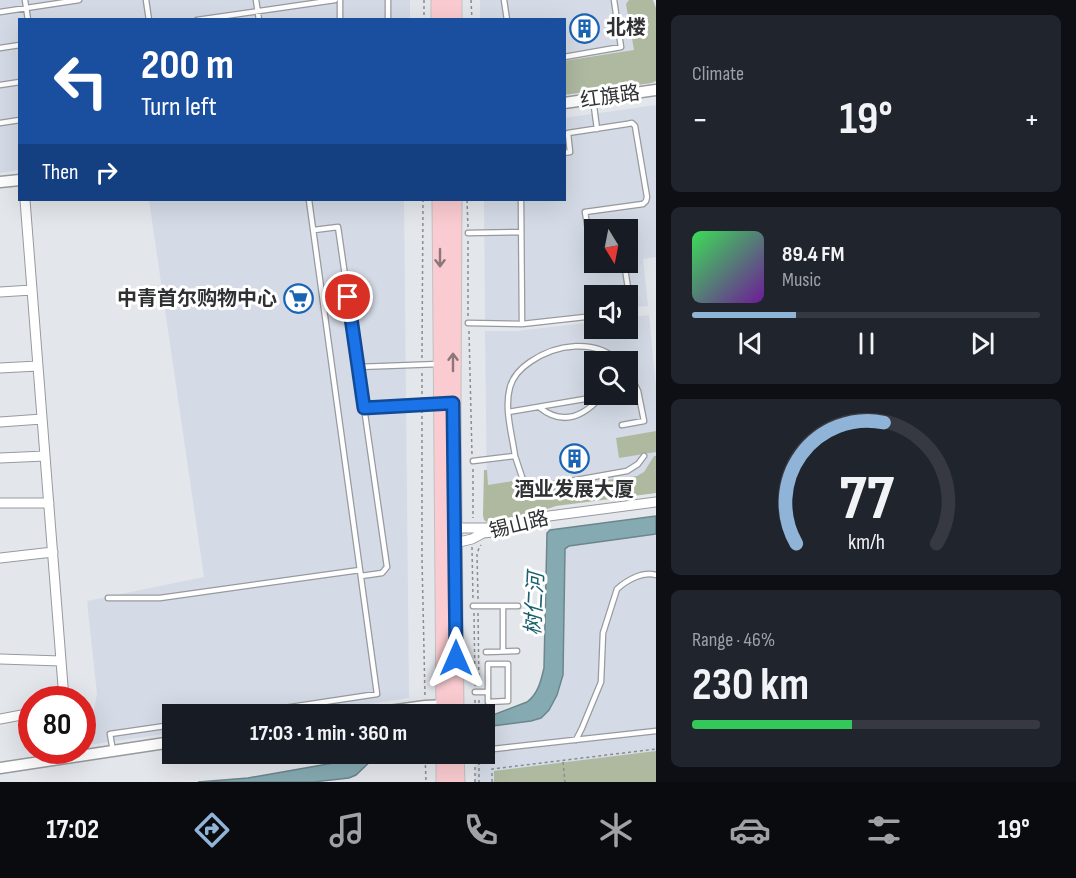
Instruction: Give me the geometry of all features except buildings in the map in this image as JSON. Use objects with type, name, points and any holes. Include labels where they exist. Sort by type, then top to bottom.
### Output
[{"type":"highway","points":[[439,0],[439,18]]},
{"type":"highway","points":[[454,0],[454,18]]},
{"type":"highway","points":[[440,201],[441,364],[447,403],[455,535],[450,704]]},
{"type":"highway","points":[[450,704],[447,403],[454,201]]},
{"type":"highway","points":[[444,782],[449,764]]},
{"type":"highway","points":[[454,764],[456,782]]},
{"type":"street","name":"红旗路","points":[[566,104],[656,90]]},
{"type":"street","points":[[0,182],[18,180]]},
{"type":"street","points":[[25,201],[63,686]]},
{"type":"street","points":[[0,292],[32,290]]},
{"type":"street","points":[[0,368],[38,366]]},
{"type":"street","points":[[0,422],[42,419]]},
{"type":"street","points":[[0,458],[45,456]]},
{"type":"street","name":"锡山路","points":[[455,535],[522,523],[548,512],[656,497]]},
{"type":"street","name":"锡山路","points":[[455,535],[472,539],[483,533],[520,528],[549,516],[656,502]]},
{"type":"street","points":[[0,503],[49,503]]},
{"type":"street","points":[[0,558],[52,552]]},
{"type":"street","points":[[0,658],[61,661]]},
{"type":"street","points":[[0,719],[18,716]]},
{"type":"street","points":[[96,752],[162,744]]},
{"type":"street","points":[[0,768],[19,764]]},
{"type":"lane","points":[[25,0],[28,18]]},
{"type":"lane","points":[[0,12],[79,0]]},
{"type":"lane","points":[[146,0],[149,18]]},
{"type":"lane","points":[[256,0],[259,18]]},
{"type":"lane","points":[[210,18],[335,0]]},
{"type":"lane","points":[[340,0],[340,18]]},
{"type":"lane","points":[[388,0],[388,18]]},
{"type":"lane","points":[[504,0],[507,18]]},
{"type":"lane","points":[[566,57],[621,47],[614,0]]},
{"type":"lane","points":[[0,48],[18,45]]},
{"type":"lane","points":[[0,85],[18,82]]},
{"type":"lane","points":[[593,99],[597,129]]},
{"type":"lane","points":[[0,123],[18,120]]},
{"type":"lane","points":[[566,153],[570,152],[568,133],[632,123],[635,126],[646,201],[643,204],[585,212],[586,219]]},
{"type":"lane","points":[[309,201],[377,694],[316,704]]},
{"type":"lane","points":[[521,201],[522,324]]},
{"type":"lane","points":[[108,598],[160,598],[361,573],[382,573],[387,567],[338,227],[314,230]]},
{"type":"lane","points":[[468,232],[521,232]]},
{"type":"lane","points":[[468,324],[522,324],[584,317]]},
{"type":"lane","points":[[602,351],[580,346],[549,351],[524,366],[513,378],[509,389],[508,412],[515,456],[522,477],[526,484],[537,487],[627,471],[638,464],[644,456]]},
{"type":"lane","points":[[358,367],[441,364]]},
{"type":"lane","points":[[622,425],[644,421],[638,391]]},
{"type":"lane","points":[[508,412],[584,400]]},
{"type":"lane","points":[[364,408],[447,403]]},
{"type":"lane","points":[[539,407],[559,417],[574,416],[593,405]]},
{"type":"lane","points":[[472,460],[515,456]]},
{"type":"lane","points":[[576,740],[601,682],[603,633],[617,589],[622,584],[647,573],[656,575]]},
{"type":"lane","points":[[476,606],[518,606]]},
{"type":"lane","points":[[503,606],[503,651]]},
{"type":"lane","points":[[486,651],[517,651]]},
{"type":"lane","points":[[488,664],[507,664],[508,701],[488,702],[488,692],[488,664]]},
{"type":"lane","points":[[477,692],[488,692]]},
{"type":"lane","points":[[113,751],[110,734],[162,726]]},
{"type":"lane","points":[[495,749],[656,730]]},
{"type":"path","points":[[424,0],[424,18]]},
{"type":"path","points":[[471,0],[472,18]]},
{"type":"path","points":[[423,201],[422,559],[425,704]]},
{"type":"path","points":[[478,704],[477,554],[478,548],[485,541]]},
{"type":"path","points":[[492,782],[492,769],[656,749]]},
{"type":"path","points":[[563,760],[566,782]]},
{"type":"path","points":[[425,764],[426,782]]},
{"type":"path","points":[[475,764],[475,782]]},
{"type":"path","points":[[479,764],[479,782]]},
{"type":"shaded area","points":[[0,0],[410,0],[410,18],[18,18],[18,170],[0,173]]},
{"type":"shaded area","points":[[480,0],[653,0],[656,8],[656,81],[566,95],[566,18],[480,18]]},
{"type":"shaded area","points":[[656,105],[656,257],[643,259],[648,306],[638,307],[638,285],[584,285],[584,313],[526,320],[485,320],[484,201],[566,201],[566,118]]},
{"type":"shaded area","points":[[149,201],[404,201],[409,698],[368,704],[162,704],[162,734],[96,744],[97,694],[87,601],[204,577]]},
{"type":"shaded area","name":"酒业发展大厦","points":[[649,315],[656,387],[656,477],[487,499],[485,331],[517,331],[584,323],[584,339],[638,339],[638,316]]},
{"type":"shaded area","points":[[656,534],[656,782],[476,782],[475,764],[495,764],[495,726],[541,718],[565,549],[569,546]]},
{"type":"green space","points":[[629,0],[653,0],[656,8],[656,81],[566,95],[566,61],[634,50],[626,4]]},
{"type":"green space","points":[[656,431],[656,452],[619,458],[616,438]]},
{"type":"green space","points":[[656,456],[656,493],[556,506],[516,520],[491,525],[484,520],[484,470],[487,470],[488,485],[519,480],[525,488],[535,490],[637,476],[644,472]]},
{"type":"green space","points":[[656,751],[656,782],[494,782],[494,771]]},
{"type":"water","points":[[656,516],[656,534],[569,546],[565,549],[563,675],[557,695],[549,710],[541,718],[495,726],[495,714],[527,702],[534,695],[544,668],[547,533],[550,530]]},
{"type":"water","points":[[328,764],[368,764],[356,775],[349,778],[313,782],[198,782],[248,778]]},
{"type":"place","name":"北楼","points":[[585,28]]},
{"type":"place","name":"中青首尔购物中心","points":[[298,299]]},
{"type":"place","name":"酒业发展大厦","points":[[574,459]]},
{"type":"route","points":[[348,297],[364,408],[453,403],[456,658]]},
{"type":"water label","name":"树仁河","points":[[535,604]]}]
